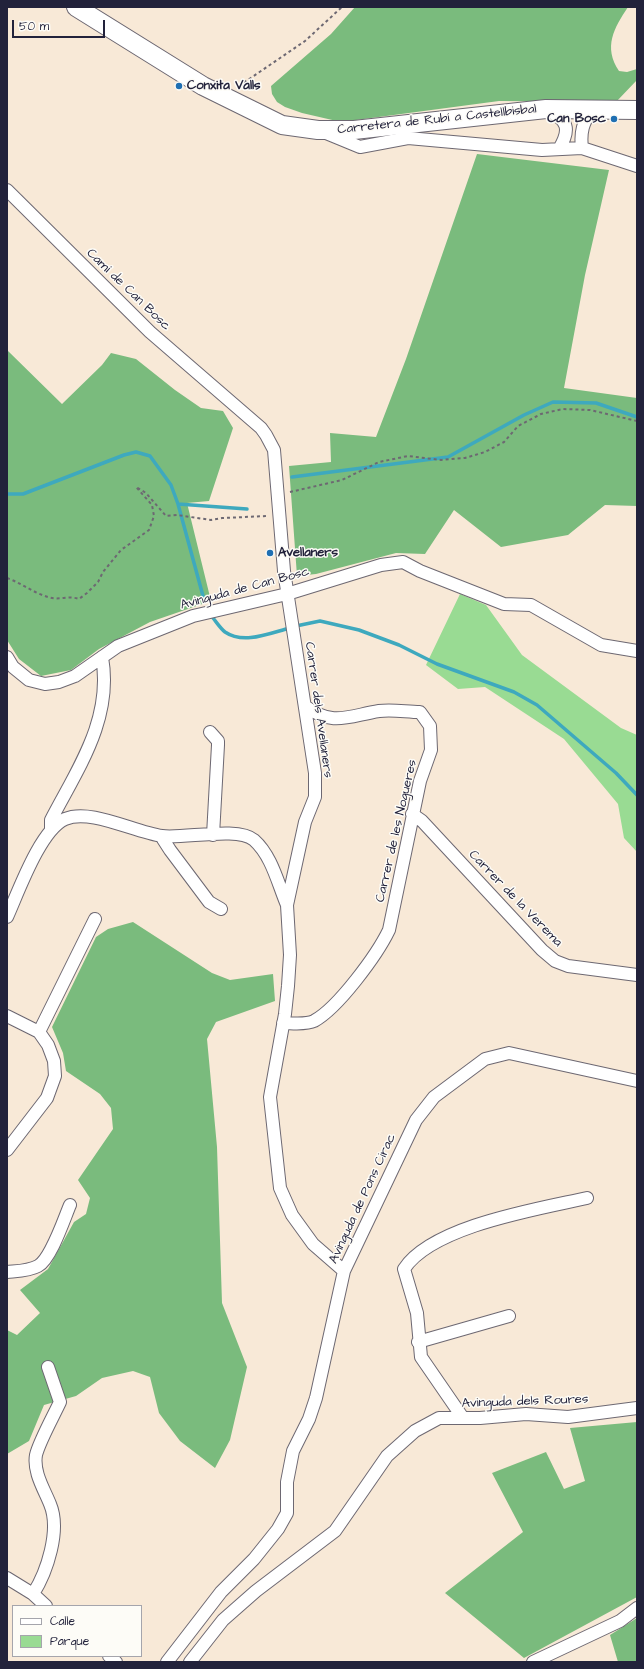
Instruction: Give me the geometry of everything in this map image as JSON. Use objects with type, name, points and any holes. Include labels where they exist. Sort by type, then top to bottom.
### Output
[{"type":"street","name":"Carretera de Rubí a Castellbisbal","points":[[76,7],[203,86],[282,125],[318,130],[354,130],[546,109],[637,110]]},
{"type":"street","points":[[546,109],[559,116],[565,124],[566,136],[559,149]]},
{"type":"street","points":[[582,148],[581,136],[584,122],[592,110]]},
{"type":"street","points":[[318,130],[360,148],[408,138],[542,150],[582,148],[637,166]]},
{"type":"street","name":"Camí de Can Bosc","points":[[7,190],[145,326],[234,405]]},
{"type":"street","name":"Carrer dels Avellaners","points":[[234,405],[261,428],[270,442],[276,460],[278,516],[287,594],[315,773],[315,797],[305,822],[287,905],[290,955],[283,1023],[270,1097],[280,1188],[292,1215],[312,1244],[344,1271]]},
{"type":"street","name":"Avinguda de Can Bosc","points":[[7,657],[13,667],[23,676],[34,682],[45,684],[59,682],[75,676],[118,646],[193,616],[287,594],[381,565],[403,562],[420,572],[504,604],[531,605],[601,645],[637,651]]},
{"type":"street","points":[[51,828],[51,820],[82,765],[98,726],[104,684],[102,657]]},
{"type":"street","name":"Carrer de les Nogueres","points":[[283,1023],[313,1022],[329,1010],[370,962],[383,942],[389,930],[420,781],[431,750],[430,726],[420,712],[380,710],[360,716],[335,719],[317,715],[305,706]]},
{"type":"street","points":[[210,732],[218,741],[213,835]]},
{"type":"street","name":"Carrer de la Verema","points":[[412,814],[422,821],[542,950],[555,961],[578,968],[637,975]]},
{"type":"street","points":[[7,917],[43,841],[51,828],[65,819],[91,816],[121,826],[161,836],[239,834],[254,840],[268,859],[287,905]]},
{"type":"street","points":[[161,836],[209,902],[221,909]]},
{"type":"street","points":[[39,1032],[95,919]]},
{"type":"street","points":[[7,1016],[39,1032],[48,1045],[54,1061],[55,1076],[47,1098],[7,1150]]},
{"type":"street","name":"Avinguda de Pons Cirac","points":[[167,1662],[221,1592],[254,1559],[278,1529],[287,1512],[287,1482],[293,1451],[309,1419],[316,1398],[344,1271],[416,1120],[434,1097],[485,1059],[509,1053],[637,1081]]},
{"type":"street","points":[[463,1418],[421,1357],[418,1342],[420,1330],[417,1313],[404,1269],[410,1260],[424,1250],[456,1232],[498,1219],[588,1198]]},
{"type":"street","points":[[7,1272],[25,1270],[39,1265],[47,1256],[70,1205]]},
{"type":"street","points":[[418,1342],[509,1316]]},
{"type":"street","points":[[33,1594],[42,1579],[49,1558],[54,1520],[51,1506],[37,1474],[36,1455],[60,1402],[48,1367]]},
{"type":"street","name":"Avinguda dels Roures","points":[[214,1632],[223,1620],[256,1591],[335,1531],[387,1456],[415,1431],[439,1418],[526,1414],[568,1417],[637,1408]]},
{"type":"street","points":[[7,1578],[33,1594],[45,1605]]},
{"type":"street","points":[[533,1662],[620,1621],[637,1608]]},
{"type":"street","points":[[190,1662],[214,1632],[200,1620]]},
{"type":"path","points":[[224,96],[305,41],[342,7]]},
{"type":"path","points":[[277,496],[301,488],[342,480],[379,462],[408,456],[440,460],[465,458],[478,454],[504,442],[518,426],[540,414],[563,409],[590,410],[637,421]]},
{"type":"path","points":[[7,578],[48,598],[60,600],[70,596],[79,599],[87,593],[121,550],[149,530],[154,516],[152,505],[136,487],[146,493],[166,516],[177,515],[211,520],[222,518],[278,516]]},
{"type":"green space","points":[[355,7],[628,7],[618,22],[612,38],[611,46],[614,62],[619,71],[627,72],[637,69],[637,80],[616,102],[499,101],[341,122],[302,113],[285,107],[277,102],[272,94],[271,86],[331,34]]},
{"type":"green space","points":[[477,154],[609,170],[585,275],[564,388],[637,398],[637,506],[605,505],[568,535],[501,547],[454,510],[425,554],[396,553],[316,574],[297,576],[289,466],[331,462],[330,433],[376,437],[406,359]]},
{"type":"green space","points":[[7,350],[62,404],[102,365],[111,353],[136,359],[175,390],[201,408],[223,411],[233,428],[209,501],[187,503],[211,601],[150,622],[99,649],[71,670],[41,676],[19,659],[7,640]]},
{"type":"green space","points":[[460,594],[486,605],[522,655],[621,728],[637,735],[637,852],[624,838],[618,804],[564,739],[485,687],[458,689],[426,665]]},
{"type":"green space","points":[[133,922],[212,973],[230,980],[273,974],[275,1001],[216,1022],[207,1039],[217,1147],[222,1303],[247,1367],[230,1440],[215,1468],[180,1441],[159,1413],[150,1377],[133,1371],[102,1378],[76,1396],[44,1405],[29,1441],[7,1454],[7,1330],[17,1335],[40,1313],[20,1290],[48,1269],[74,1222],[86,1214],[90,1198],[78,1180],[113,1129],[111,1108],[100,1094],[66,1071],[63,1053],[52,1027],[96,937],[108,929]]},
{"type":"green space","points":[[637,1422],[637,1597],[524,1658],[445,1593],[523,1532],[492,1473],[546,1452],[564,1489],[585,1481],[570,1428]]},
{"type":"green space","points":[[637,1618],[637,1662],[618,1662],[610,1635]]},
{"type":"waterway","points":[[292,477],[448,457],[524,415],[553,402],[596,403],[637,417]]},
{"type":"waterway","points":[[7,494],[23,494],[124,455],[136,452],[150,456],[171,485],[178,504],[203,596]]},
{"type":"waterway","points":[[178,504],[247,509]]},
{"type":"waterway","points":[[213,618],[225,632],[240,638],[257,637],[290,628]]},
{"type":"waterway","points":[[296,626],[320,621],[359,630],[399,645],[437,664],[514,692],[537,705],[616,773],[637,795]]},
{"type":"place","name":"Conxita Valls","points":[[179,86]]},
{"type":"place","name":"Can Bosc","points":[[614,119]]},
{"type":"place","name":"Avellaners","points":[[270,553]]}]
